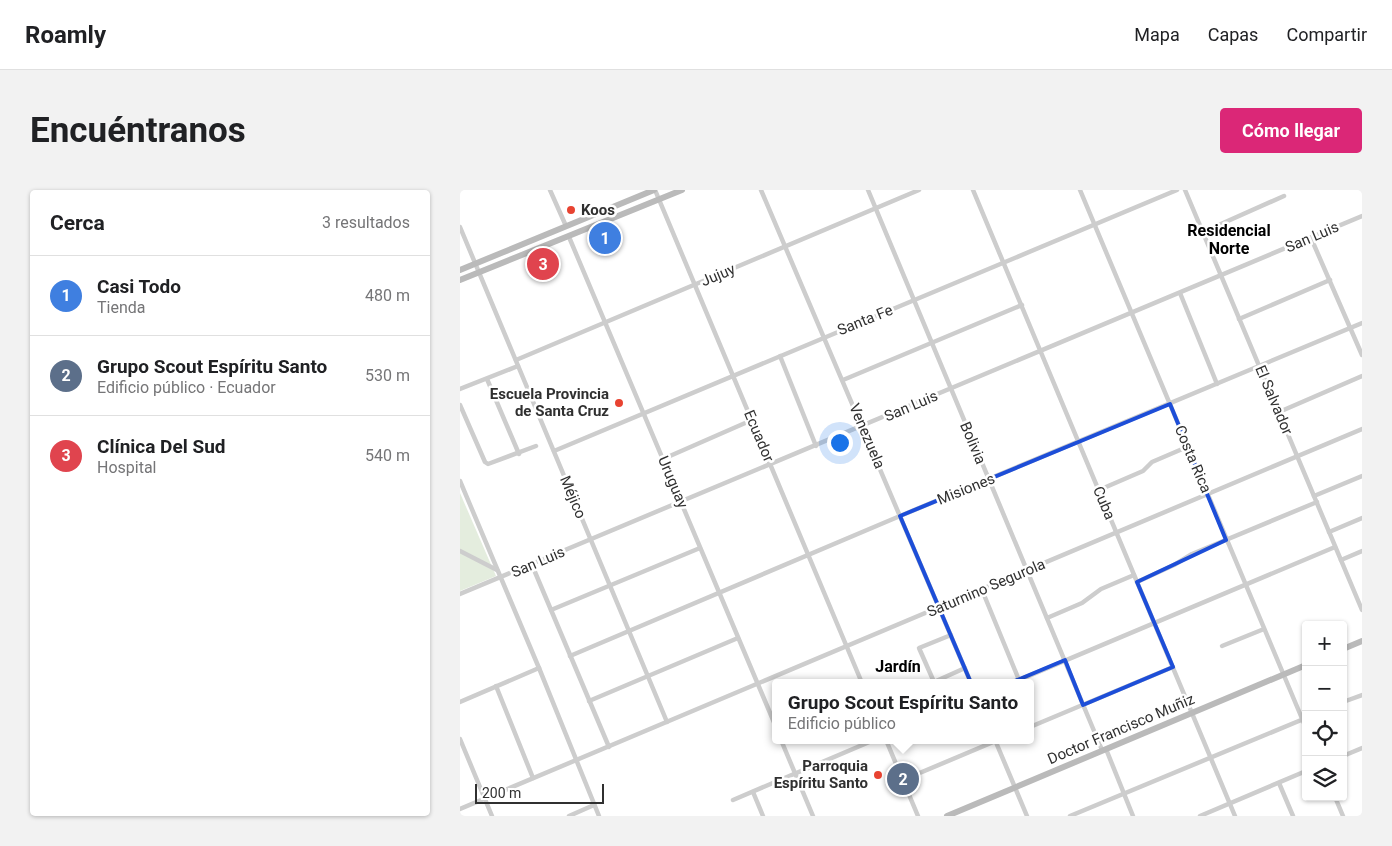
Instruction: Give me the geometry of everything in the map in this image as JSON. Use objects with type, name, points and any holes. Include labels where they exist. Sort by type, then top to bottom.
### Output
[{"type":"main road","points":[[460,270],[655,190]]},
{"type":"main road","points":[[460,280],[682,190]]},
{"type":"main road","points":[[1347,647],[1362,641]]},
{"type":"main road","name":"Doctor Francisco Muñiz","points":[[950,815],[1302,666]]},
{"type":"street","points":[[550,190],[566,226]]},
{"type":"street","name":"Ecuador","points":[[655,190],[734,374],[860,679]]},
{"type":"street","name":"Venezuela","points":[[761,190],[969,679]]},
{"type":"street","name":"Bolivia","points":[[868,190],[1083,705],[1133,816]]},
{"type":"street","name":"Jujuy","points":[[516,360],[919,190]]},
{"type":"street","name":"Cuba","points":[[974,190],[1235,816]]},
{"type":"street","name":"Costa Rica","points":[[1080,190],[1226,540],[1302,715]]},
{"type":"street","name":"Santa Fe","points":[[554,451],[1177,190]]},
{"type":"street","name":"El Salvador","points":[[1185,190],[1341,560],[1360,597],[1362,610]]},
{"type":"street","points":[[1203,232],[1284,196]]},
{"type":"street","name":"San Luis","points":[[460,594],[1362,216]]},
{"type":"street","name":"Méjico","points":[[460,227],[667,722]]},
{"type":"street","name":"Uruguay","points":[[569,237],[772,717]]},
{"type":"street","points":[[1311,238],[1362,355]]},
{"type":"street","points":[[1240,318],[1330,280]]},
{"type":"street","points":[[1180,293],[1217,384]]},
{"type":"street","points":[[843,380],[1022,305]]},
{"type":"street","name":"Misiones","points":[[570,656],[1362,323]]},
{"type":"street","points":[[780,356],[816,446]]},
{"type":"street","points":[[460,389],[518,366]]},
{"type":"street","points":[[1279,412],[1362,376]]},
{"type":"street","points":[[486,379],[519,454]]},
{"type":"street","points":[[460,404],[485,462],[488,464],[519,454],[536,446]]},
{"type":"street","points":[[663,459],[752,420]]},
{"type":"street","name":"Saturnino Segurola","points":[[460,808],[576,761],[1362,429]]},
{"type":"street","points":[[1099,490],[1143,472],[1152,462],[1188,447]]},
{"type":"street","points":[[1314,496],[1362,476]]},
{"type":"street","points":[[460,481],[599,816]]},
{"type":"street","points":[[1137,582],[1174,565],[1192,554],[1317,502]]},
{"type":"street","points":[[1329,532],[1362,518]]},
{"type":"street","points":[[1022,679],[1336,547]]},
{"type":"street","points":[[551,610],[700,548]]},
{"type":"street","points":[[460,550],[497,570]]},
{"type":"street","points":[[1341,560],[1362,551]]},
{"type":"street","points":[[532,565],[609,747]]},
{"type":"street","points":[[1047,618],[1082,603],[1101,589],[1134,575]]},
{"type":"street","points":[[982,590],[1020,679]]},
{"type":"street","points":[[1222,646],[1264,629]]},
{"type":"street","points":[[933,679],[919,648],[951,635]]},
{"type":"street","points":[[589,701],[738,638]]},
{"type":"street","points":[[1034,725],[1173,667]]},
{"type":"street","points":[[460,702],[539,668]]},
{"type":"street","points":[[941,679],[965,668]]},
{"type":"street","points":[[496,686],[534,778]]},
{"type":"street","points":[[1347,700],[1362,694]]},
{"type":"street","points":[[1070,816],[1302,720]]},
{"type":"street","points":[[460,738],[492,816]]},
{"type":"street","points":[[783,744],[813,816]]},
{"type":"street","points":[[733,800],[865,744]]},
{"type":"street","points":[[888,744],[918,816]]},
{"type":"street","points":[[903,780],[989,744]]},
{"type":"street","points":[[997,744],[1027,816]]},
{"type":"street","points":[[1347,754],[1362,748]]},
{"type":"street","points":[[1200,816],[1302,773]]},
{"type":"street","points":[[1279,782],[1293,816]]},
{"type":"street","points":[[753,792],[763,816]]},
{"type":"street","points":[[1337,801],[1343,816]]},
{"type":"street","points":[[569,816],[594,805]]},
{"type":"highlighted area","points":[[1170,404],[1226,540],[1137,582],[1173,667],[1083,705],[1065,660],[977,697],[900,516]]},
{"type":"green space","points":[[460,493],[496,576],[460,591]]},
{"type":"place","name":"Koos","points":[[571,210]]},
{"type":"place","name":"Casi Todo","points":[[605,238]]},
{"type":"place","name":"Clínica Del Sud","points":[[543,264]]},
{"type":"place","name":"Escuela Provincia de Santa Cruz","points":[[619,403]]},
{"type":"place","name":"Parroquia Espíritu Santo","points":[[878,775]]},
{"type":"place","name":"Grupo Scout Espíritu Santo","points":[[903,779]]},
{"type":"district","name":"Residencial Norte","points":[[1229,239]]},
{"type":"district","name":"Jardín","points":[[898,666]]}]
